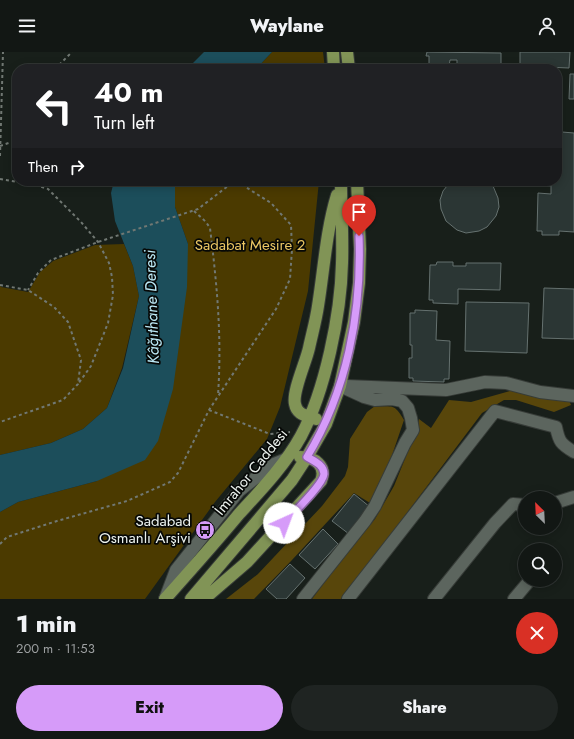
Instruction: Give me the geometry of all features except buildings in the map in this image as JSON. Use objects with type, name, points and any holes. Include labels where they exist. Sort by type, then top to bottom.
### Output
[{"type":"main road","points":[[333,52],[334,64]]},
{"type":"main road","points":[[347,52],[348,64]]},
{"type":"main road","points":[[328,418],[322,420],[301,414],[297,410],[294,399],[295,392],[306,362],[315,323],[329,227],[340,186]]},
{"type":"main road","name":"İmrahor Caddesi","points":[[165,599],[268,482],[286,459],[301,436],[310,417],[322,381],[331,344],[341,286],[341,186]]},
{"type":"main road","points":[[190,599],[292,480],[318,439],[328,418],[340,386],[354,322],[359,282],[360,249],[357,186]]},
{"type":"main road","points":[[204,599],[247,562],[321,481],[324,474],[322,468],[315,461],[307,457],[292,457],[286,459]]},
{"type":"street","points":[[340,386],[446,390],[485,382],[506,383],[540,392],[574,396]]},
{"type":"street","points":[[303,599],[365,521],[375,506],[405,443],[413,430],[408,408],[402,401],[392,399],[375,400],[340,386]]},
{"type":"street","points":[[348,599],[495,411],[556,427],[561,444],[574,452]]},
{"type":"street","points":[[562,501],[574,497]]},
{"type":"street","points":[[434,599],[495,523],[513,504],[518,504]]},
{"type":"street","points":[[514,599],[524,587]]},
{"type":"path","points":[[0,156],[3,52]]},
{"type":"path","points":[[60,64],[72,52]]},
{"type":"path","points":[[0,146],[12,142]]},
{"type":"path","points":[[0,179],[12,181]]},
{"type":"path","points":[[0,422],[63,400],[78,384],[91,366],[108,323],[113,295],[112,277],[109,263],[98,242],[75,216],[48,190],[38,186]]},
{"type":"path","points":[[0,544],[7,537],[127,500],[170,482],[178,473],[209,410],[276,309],[290,279],[292,249],[290,225],[271,203],[244,186],[228,186],[198,209],[109,238],[51,260],[38,272],[28,290]]},
{"type":"path","points":[[193,210],[206,222],[210,228],[219,317],[220,361],[218,396]]},
{"type":"path","points":[[0,285],[28,290],[54,307],[68,322],[80,360],[78,384]]},
{"type":"path","points":[[209,410],[270,434],[293,431]]},
{"type":"green space","points":[[272,52],[323,52],[324,64],[261,64]]},
{"type":"green space","name":"Sadabat Mesire 2","points":[[175,186],[318,186],[308,291],[280,407],[267,439],[215,502],[145,599],[0,599],[0,512],[18,502],[97,481],[188,244],[175,207]]},
{"type":"green space","points":[[124,244],[133,266],[139,296],[122,368],[107,408],[83,429],[51,443],[0,455],[0,285],[1,287],[28,292],[40,272],[53,261],[95,245]]},
{"type":"shaded area","points":[[517,389],[568,398],[571,405],[554,412],[516,400],[504,400],[482,413],[341,599],[312,599],[344,556],[375,519],[394,486],[417,429],[419,419],[431,428],[449,400],[471,402]]},
{"type":"shaded area","points":[[375,406],[389,406],[395,408],[404,420],[388,467],[370,503],[354,493],[254,599],[226,599],[258,574],[322,506],[345,476],[348,467],[350,439],[367,412]]},
{"type":"water","points":[[204,52],[272,52],[261,64],[192,64]]},
{"type":"water","name":"Kâğıthane Deresi","points":[[113,186],[175,186],[175,207],[188,244],[187,287],[173,389],[158,441],[145,460],[97,481],[18,502],[0,512],[0,455],[51,443],[83,429],[107,408],[123,368],[139,296],[133,266],[115,221],[111,193]]},
{"type":"place","name":"Sadabad Osmanlı Arşivi","points":[[205,530]]},
{"type":"route","points":[[284,523],[315,490],[324,474],[320,465],[307,457],[326,424],[340,386],[345,366],[354,322],[359,282],[359,236]]}]
